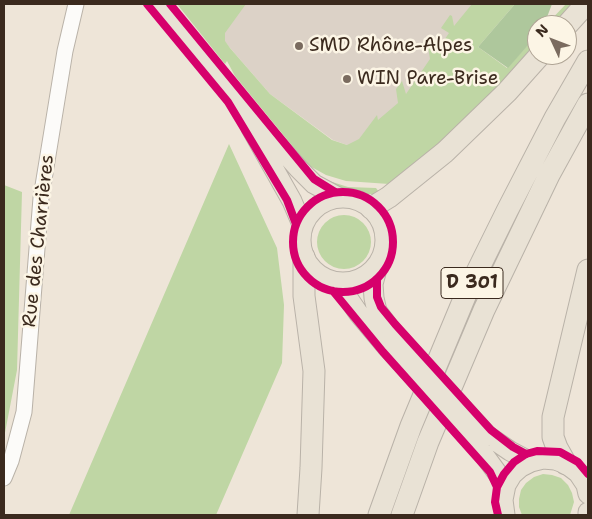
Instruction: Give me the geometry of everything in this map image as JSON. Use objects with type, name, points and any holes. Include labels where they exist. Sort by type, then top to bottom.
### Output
[{"type":"highway","points":[[576,15],[586,4]]},
{"type":"highway","name":"D 301","points":[[379,515],[411,426],[466,294],[550,127],[588,61]]},
{"type":"highway","points":[[371,208],[389,197],[445,152],[531,65]]},
{"type":"highway","name":"D 301","points":[[402,515],[428,442],[484,310],[549,175],[588,104]]},
{"type":"highway","points":[[304,257],[304,296],[314,371],[312,468],[308,515]]},
{"type":"highway","points":[[566,464],[553,437],[553,416],[588,270]]},
{"type":"main road","points":[[159,4],[234,96],[314,184],[340,198]]},
{"type":"main road","points":[[234,96],[292,201],[303,227]]},
{"type":"main road","points":[[378,265],[360,280],[349,283],[323,278],[312,269],[304,257],[301,247],[303,227],[309,216],[317,207],[328,201],[351,198],[371,208],[380,218],[386,241],[384,254],[378,265],[373,284],[374,298],[389,339]]},
{"type":"main road","points":[[337,282],[359,314],[389,339],[485,444],[506,485]]},
{"type":"main road","points":[[485,444],[510,451],[532,462]]},
{"type":"main road","points":[[505,515],[503,500],[506,485],[512,475],[521,467],[532,462],[549,459],[566,464],[578,473],[586,485],[588,494]]},
{"type":"street","name":"Rue des Charrières","points":[[4,478],[11,461],[24,412],[41,198],[65,50],[76,4]]},
{"type":"shaded area","points":[[192,4],[485,4],[429,72],[360,145],[347,145],[333,140],[270,94]]},
{"type":"green space","points":[[177,4],[246,4],[225,33],[225,41],[230,48],[270,94],[332,140],[347,145],[359,139],[377,115],[378,120],[398,103],[396,89],[402,81],[406,94],[430,59],[428,47],[436,52],[449,33],[441,28],[450,15],[452,16],[454,26],[472,4],[515,4],[478,47],[507,68],[527,46],[527,54],[495,90],[439,145],[389,184],[346,181],[326,175],[308,165],[235,76],[227,61],[225,64]]},
{"type":"green space","points":[[515,4],[552,4],[548,15],[527,15],[527,46],[508,68],[478,47]]},
{"type":"green space","points":[[566,4],[573,4],[563,15],[556,15]]},
{"type":"green space","points":[[229,144],[277,248],[284,305],[282,363],[216,515],[69,515]]},
{"type":"green space","points":[[326,180],[348,187],[376,188],[379,192],[378,194],[367,194],[355,190],[339,189]]},
{"type":"green space","points":[[4,185],[22,192],[17,370],[4,438]]},
{"type":"green space","points":[[339,215],[349,215],[359,219],[367,227],[371,242],[367,257],[359,265],[349,269],[339,269],[329,265],[321,257],[317,247],[317,237],[321,227],[329,219]]},
{"type":"green space","points":[[543,474],[561,478],[568,485],[574,502],[570,515],[522,515],[519,507],[521,490],[534,477]]},
{"type":"cycle path","points":[[147,4],[228,102],[287,200],[296,224]]},
{"type":"cycle path","points":[[170,4],[314,179],[335,192]]},
{"type":"cycle path","points":[[343,192],[353,193],[371,200],[385,214],[392,232],[393,242],[392,252],[385,270],[371,284],[353,291],[343,292],[333,291],[315,284],[301,270],[294,252],[293,242],[294,232],[301,214],[315,200],[333,193],[343,192]]},
{"type":"cycle path","points":[[377,279],[377,297],[381,307],[395,324],[491,430],[513,447],[526,454]]},
{"type":"cycle path","points":[[333,291],[383,352],[490,472],[497,487]]},
{"type":"cycle path","points":[[498,515],[495,502],[497,487],[504,474],[514,462],[526,454],[537,451],[560,452],[578,462],[588,474]]},
{"type":"place","name":"SMD Rhône-Alpes","points":[[299,46]]},
{"type":"place","name":"WIN Pare-Brise","points":[[347,79]]}]
